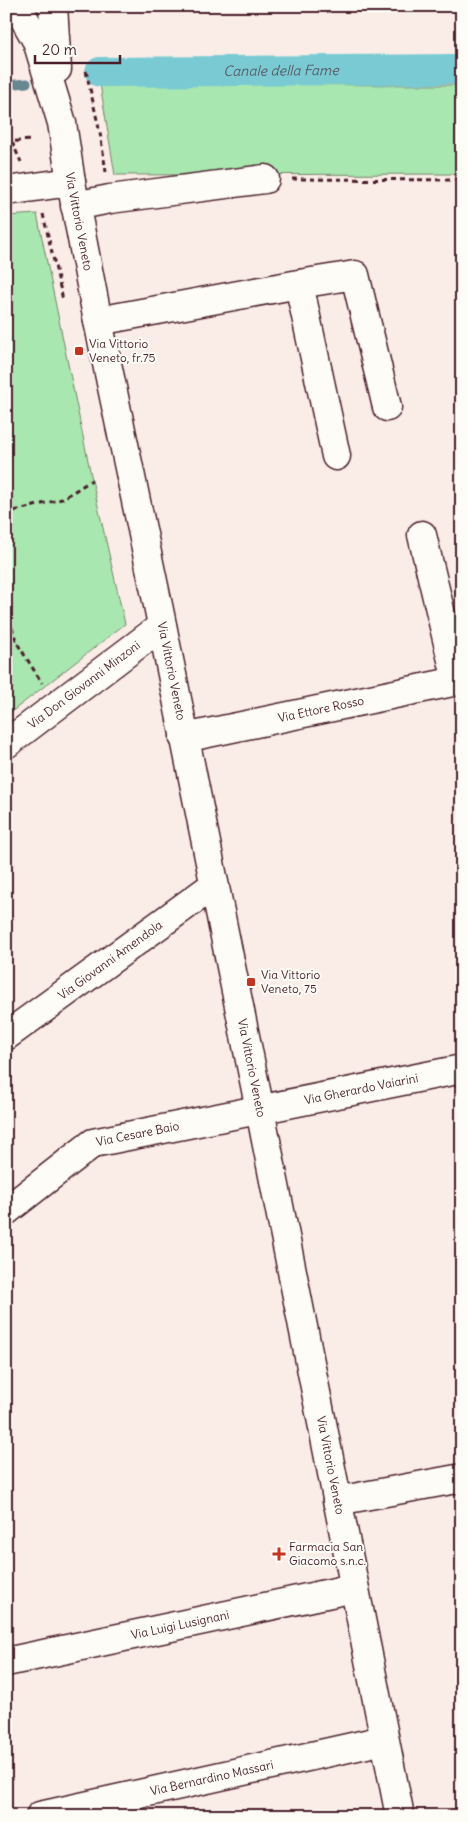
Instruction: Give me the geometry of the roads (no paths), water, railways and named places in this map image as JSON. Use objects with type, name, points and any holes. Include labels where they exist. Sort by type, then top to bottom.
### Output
[{"type":"street","name":"Via Vittorio Veneto","points":[[17,6],[48,26],[73,194],[260,1110],[400,1816]]},
{"type":"street","points":[[6,191],[73,194],[110,199],[265,179]]},
{"type":"street","points":[[98,321],[355,275],[387,408]]},
{"type":"street","points":[[299,284],[336,456]]},
{"type":"street","name":"Via Ettore Rosso","points":[[184,738],[459,681],[422,534]]},
{"type":"street","name":"Via Don Giovanni Minzoni","points":[[6,744],[162,626]]},
{"type":"street","name":"Via Giovanni Amendola","points":[[6,1036],[214,885]]},
{"type":"street","name":"Via Gherardo Vaiarini","points":[[260,1110],[462,1069]]},
{"type":"street","name":"Via Cesare Baio","points":[[6,1210],[93,1143],[260,1110]]},
{"type":"street","points":[[337,1501],[462,1478]]},
{"type":"street","name":"Via Luigi Lusignani","points":[[6,1662],[354,1588]]},
{"type":"street","name":"Via Bernardino Massari","points":[[40,1816],[384,1740]]},
{"type":"waterway","name":"Canale della Fame","points":[[100,72],[462,69]]},
{"type":"waterway","name":"Canale della Fame","points":[[6,85],[27,83]]},
{"type":"place","name":"Via Vittorio Veneto, fr.75","points":[[79,351]]},
{"type":"place","name":"Via Vittorio Veneto, 75","points":[[251,982]]},
{"type":"place","name":"Farmacia San Giacomo s.n.c.","points":[[279,1554]]}]
